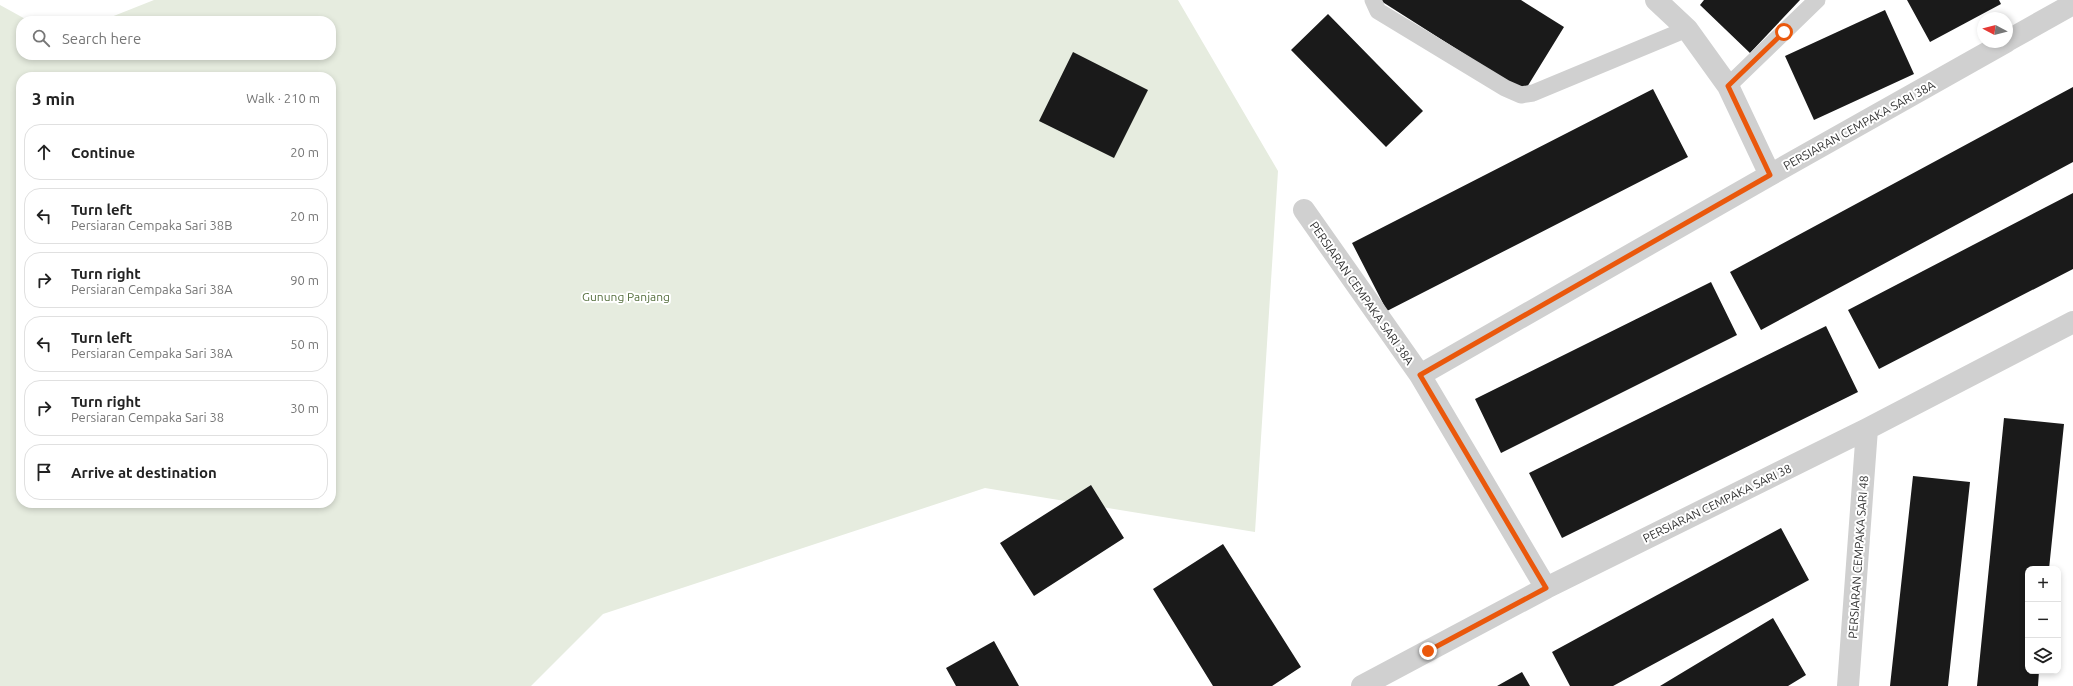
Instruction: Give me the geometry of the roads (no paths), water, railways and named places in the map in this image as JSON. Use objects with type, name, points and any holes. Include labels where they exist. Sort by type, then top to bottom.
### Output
[{"type":"street","points":[[1656,0],[1687,29],[1728,86],[1770,175]]},
{"type":"street","name":"PERSIARAN CEMPAKA SARI 38A","points":[[2013,38],[2073,4]]},
{"type":"street","name":"PERSIARAN CEMPAKA SARI 38A","points":[[1420,375],[1995,48]]},
{"type":"street","name":"PERSIARAN CEMPAKA SARI 38A","points":[[1304,210],[1420,375],[1546,588]]},
{"type":"street","name":"PERSIARAN CEMPAKA SARI 38","points":[[1362,686],[1546,588],[1867,429],[2073,322]]},
{"type":"street","name":"PERSIARAN CEMPAKA SARI 48","points":[[1848,686],[1867,429]]},
{"type":"lane","points":[[1373,0],[1378,11],[1505,88],[1521,95],[1533,93],[1687,29]]},
{"type":"lane","points":[[1728,86],[1817,0]]},
{"type":"park label","name":"Gunung Panjang","points":[[626,296]]}]
